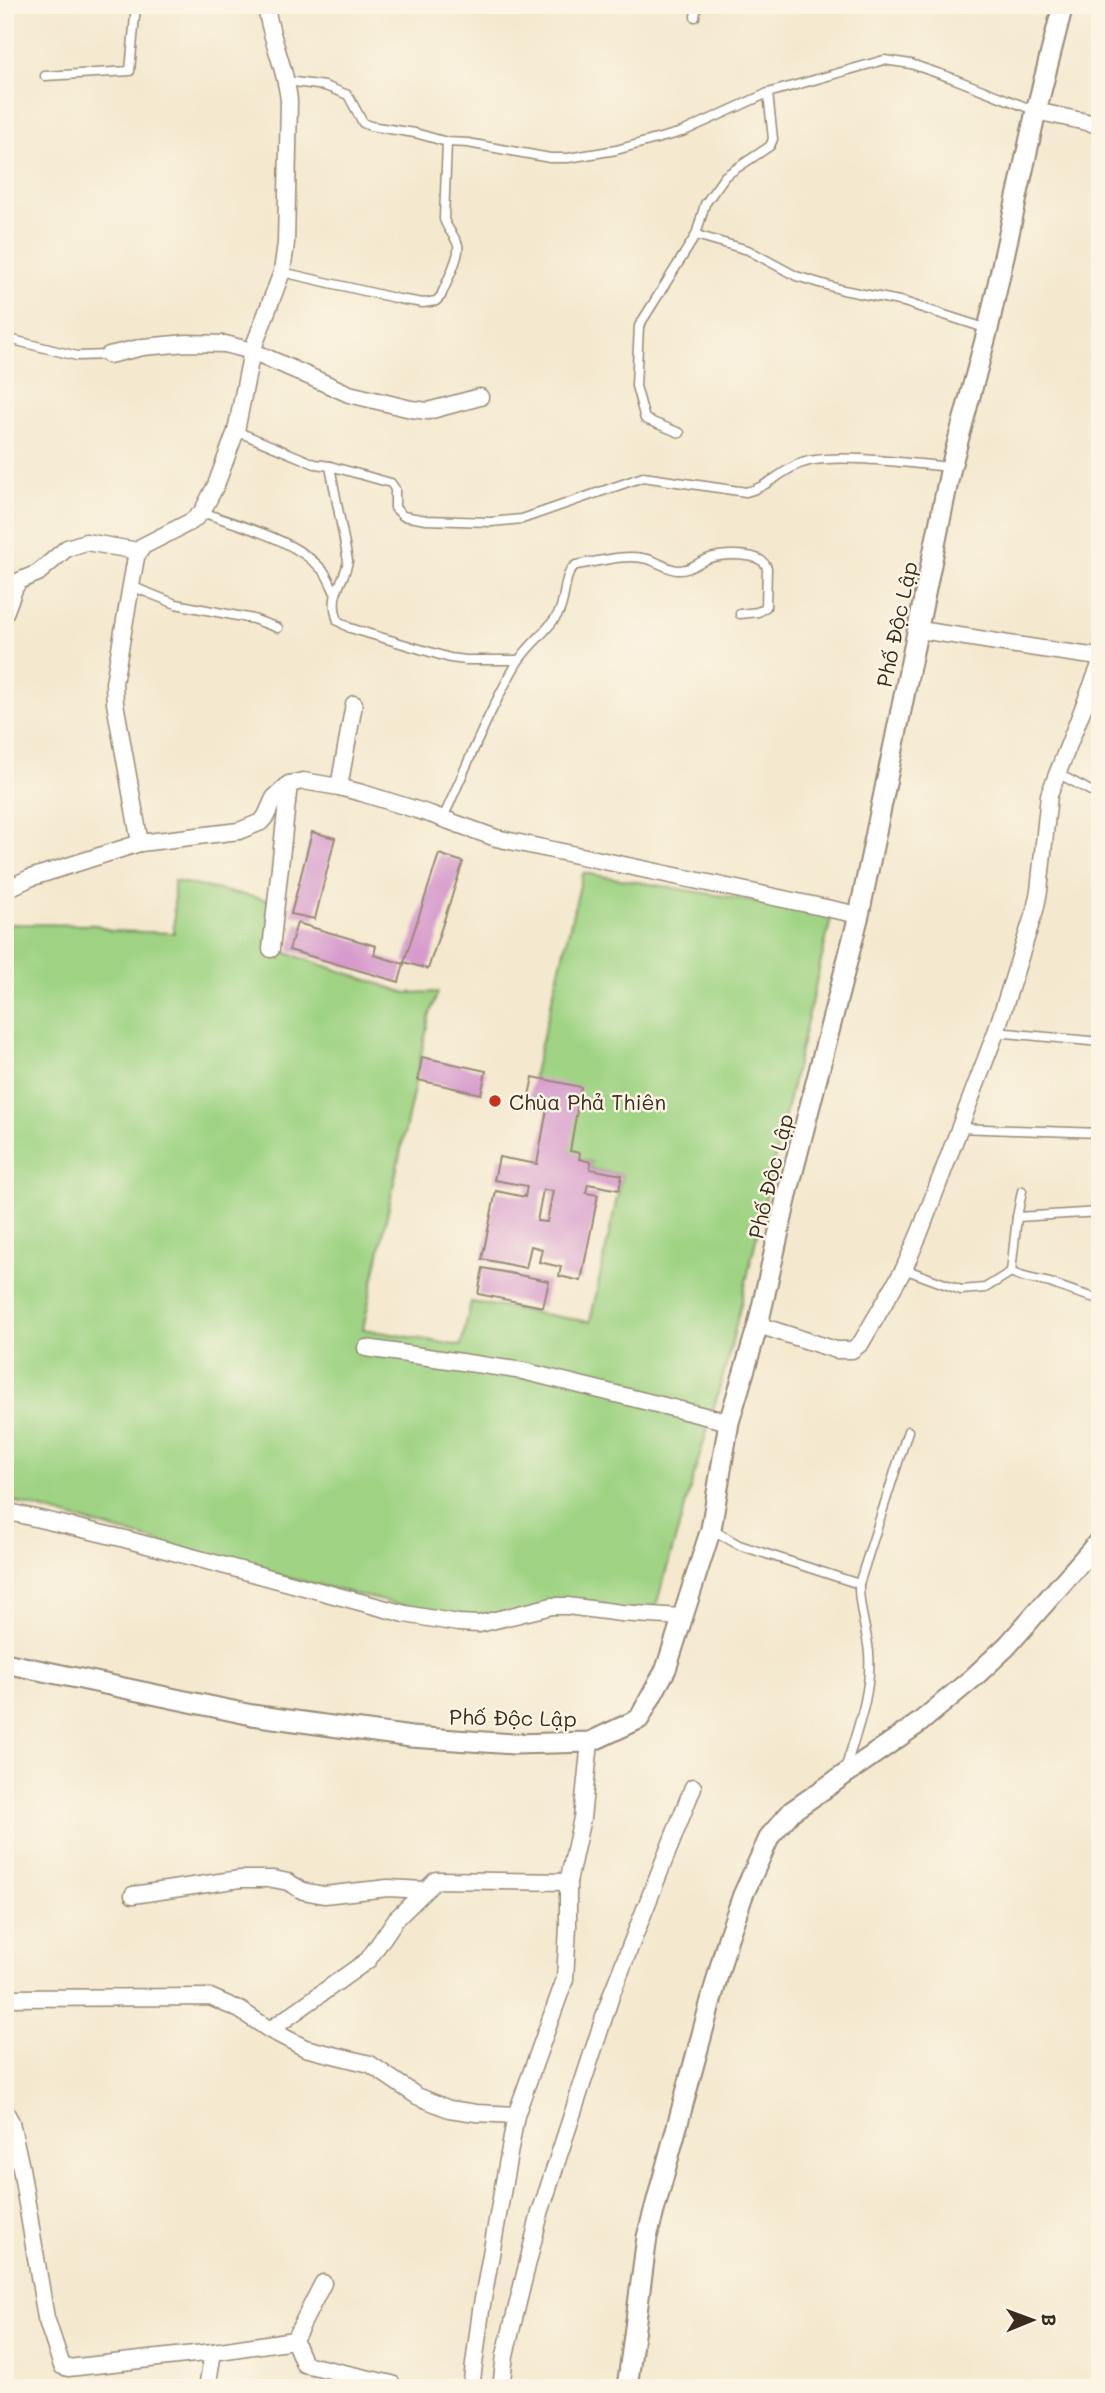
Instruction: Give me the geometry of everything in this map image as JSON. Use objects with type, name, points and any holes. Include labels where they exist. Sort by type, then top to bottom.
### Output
[{"type":"street","points":[[140,844],[114,683],[138,551],[192,521],[202,512],[216,485],[236,431],[252,351],[282,272],[286,243],[289,101],[287,81],[269,29],[265,5]]},
{"type":"street","name":"Phố Độc Lập","points":[[5,1662],[252,1715],[398,1735],[514,1744],[590,1742],[639,1719],[666,1669],[711,1529],[729,1422],[758,1325],[788,1191],[859,915],[951,467],[988,330],[1036,111],[1063,5]]},
{"type":"street","points":[[1036,111],[1100,125]]},
{"type":"street","points":[[109,355],[144,346],[225,344],[252,351],[349,394],[411,409],[428,411],[480,397]]},
{"type":"street","points":[[5,613],[19,581],[38,573],[67,548],[86,542],[138,551]]},
{"type":"street","points":[[758,1325],[836,1350],[852,1350],[861,1343],[904,1269],[996,1032],[1035,910],[1049,796],[1095,658],[918,629]]},
{"type":"street","points":[[339,787],[354,704]]},
{"type":"street","points":[[5,890],[30,878],[140,844],[239,831],[261,822],[274,798],[289,784],[303,781],[339,787],[443,818],[496,838],[859,915]]},
{"type":"street","points":[[271,949],[289,784]]},
{"type":"street","points":[[366,1348],[523,1371],[729,1422]]},
{"type":"street","points":[[5,1511],[121,1538],[405,1614],[458,1623],[479,1623],[552,1606],[621,1614],[681,1617]]},
{"type":"street","points":[[627,2388],[647,2237],[695,2054],[743,1895],[769,1836],[792,1811],[919,1723],[1007,1646],[1100,1539]]},
{"type":"street","points":[[471,2388],[481,2310],[516,2115],[565,1979],[568,1882],[582,1818],[590,1742]]},
{"type":"street","points":[[501,2388],[511,2329],[540,2213],[612,1993],[693,1787]]},
{"type":"street","points":[[133,1895],[240,1880],[273,1879],[288,1882],[303,1891],[324,1895],[387,1888],[424,1890]]},
{"type":"street","points":[[270,2030],[368,1960],[396,1919],[436,1880],[568,1882]]},
{"type":"street","points":[[5,1998],[210,1997],[240,2010],[270,2030],[305,2048],[370,2064],[417,2096],[449,2109],[516,2115]]},
{"type":"street","points":[[5,2111],[21,2168],[46,2318],[62,2366],[68,2368],[213,2352],[294,2340]]},
{"type":"street","points":[[323,2283],[294,2340],[304,2364],[392,2384]]},
{"type":"street","points":[[207,2388],[213,2352]]},
{"type":"lane","points":[[44,76],[130,71],[136,5]]},
{"type":"lane","points":[[695,17],[697,5]]},
{"type":"lane","points":[[287,81],[325,86],[348,95],[363,123],[370,126],[415,133],[447,142],[550,158],[568,158],[616,150],[682,132],[768,93],[884,60],[911,64],[1036,111]]},
{"type":"lane","points":[[680,433],[645,419],[636,386],[639,326],[696,235],[705,204],[725,176],[771,146],[773,139],[768,93]]},
{"type":"lane","points":[[282,272],[399,299],[436,302],[441,296],[458,251],[457,242],[447,230],[444,219],[447,142]]},
{"type":"lane","points":[[696,235],[748,250],[796,276],[843,290],[904,302],[988,330]]},
{"type":"lane","points":[[5,338],[77,356],[109,355]]},
{"type":"lane","points":[[236,431],[315,464],[391,483],[395,489],[395,508],[403,516],[426,520],[491,522],[522,519],[643,477],[746,492],[759,489],[792,466],[810,461],[856,459],[951,467]]},
{"type":"lane","points":[[330,466],[348,561],[346,573],[335,593],[334,610],[338,621],[350,628],[450,658],[519,660]]},
{"type":"lane","points":[[202,512],[285,542],[306,555],[326,574],[335,593]]},
{"type":"lane","points":[[443,818],[497,699],[519,660],[558,613],[565,598],[571,568],[576,565],[636,557],[649,559],[675,570],[688,570],[709,558],[741,555],[760,558],[767,568],[766,607],[758,612],[740,614]]},
{"type":"lane","points":[[131,586],[176,604],[253,619],[278,628]]},
{"type":"lane","points":[[1057,773],[1100,796]]},
{"type":"lane","points":[[996,1032],[1100,1042]]},
{"type":"lane","points":[[958,1128],[1100,1133]]},
{"type":"lane","points":[[1011,1272],[1022,1191]]},
{"type":"lane","points":[[1017,1217],[1100,1212]]},
{"type":"lane","points":[[904,1269],[961,1290],[985,1289],[1011,1272]]},
{"type":"lane","points":[[1011,1272],[1020,1278],[1049,1283],[1100,1299]]},
{"type":"lane","points":[[844,1774],[869,1686],[869,1654],[858,1598],[859,1584],[908,1432]]},
{"type":"lane","points":[[711,1529],[739,1545],[859,1584]]},
{"type":"green space","points":[[583,873],[832,914],[728,1359],[655,1609],[475,1617],[430,1612],[292,1579],[5,1499],[5,924],[97,925],[111,931],[174,933],[174,881],[274,901],[275,949],[406,993],[438,992],[429,1017],[363,1329],[461,1346],[471,1302],[590,1322],[622,1175],[590,1169],[591,1162],[579,1159],[570,1151],[533,1077]]},
{"type":"building","points":[[312,832],[335,838],[315,919],[291,914]]},
{"type":"building","points":[[439,854],[463,862],[428,969],[404,962]]},
{"type":"building","points":[[297,923],[376,946],[374,955],[404,964],[399,982],[289,950]]},
{"type":"building","points":[[422,1057],[486,1071],[481,1094],[418,1080]]},
{"type":"building","points":[[533,1077],[581,1087],[570,1151],[580,1153],[579,1159],[591,1162],[590,1169],[622,1175],[619,1190],[588,1184],[586,1193],[598,1195],[581,1281],[559,1276],[561,1267],[539,1262],[542,1249],[531,1246],[526,1268],[482,1259],[496,1191],[525,1197],[527,1186],[494,1180],[499,1157],[537,1164],[547,1109],[527,1105]],"holes":[[[543,1190],[553,1191],[547,1222],[537,1221]]]},
{"type":"building","points":[[483,1268],[549,1281],[543,1307],[478,1294]]},
{"type":"place","name":"Chùa Phả Thiên","points":[[495,1101]]}]
